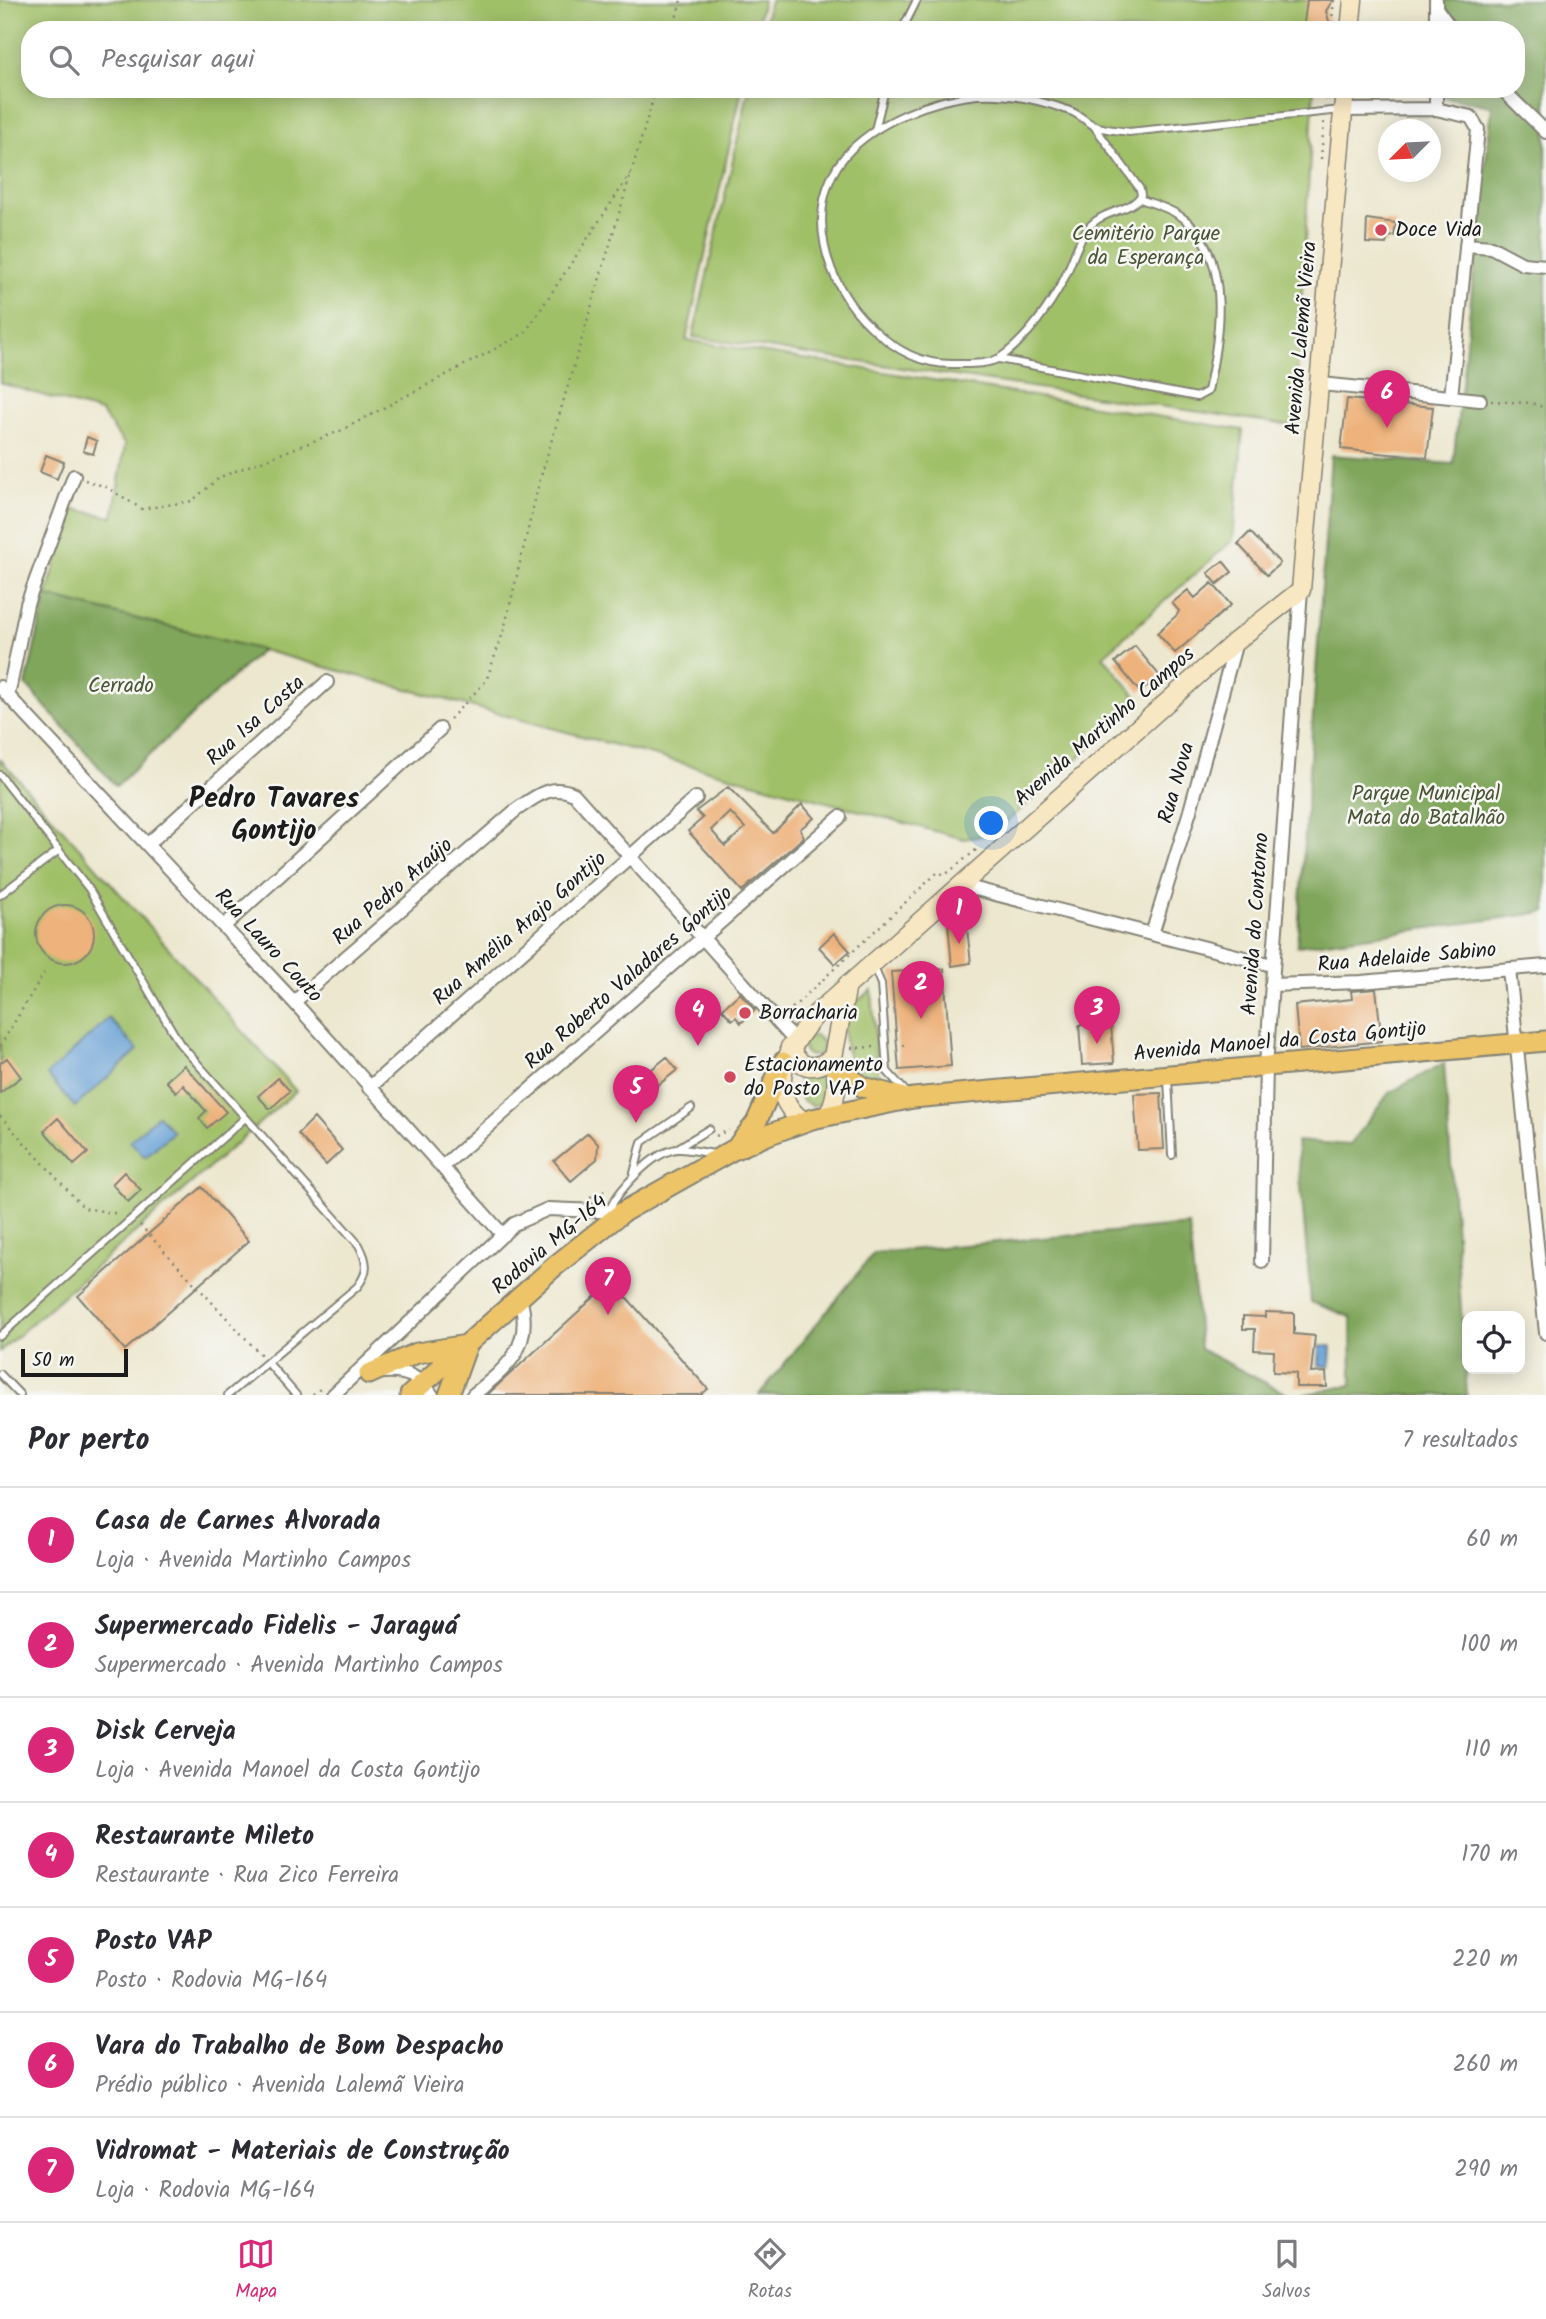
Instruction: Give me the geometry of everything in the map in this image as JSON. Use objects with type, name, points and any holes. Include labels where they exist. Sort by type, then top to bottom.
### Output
[{"type":"main road","points":[[1351,21],[1353,0]]},
{"type":"main road","name":"Avenida Lalemã Vieira","points":[[1301,590],[1321,384],[1334,111],[1340,98]]},
{"type":"main road","name":"Avenida Martinho Campos","points":[[788,1045],[847,985],[1236,641],[1301,590]]},
{"type":"main road","points":[[828,1115],[836,1096],[834,1058],[847,985]]},
{"type":"main road","name":"Avenida Manoel da Costa Gontijo","points":[[729,1153],[828,1115],[913,1098],[1546,1041]]},
{"type":"main road","points":[[788,1045],[795,1060],[808,1067],[824,1064],[834,1058]]},
{"type":"main road","points":[[788,1045],[786,1101],[796,1116],[805,1122]]},
{"type":"main road","points":[[729,1153],[756,1124],[788,1045]]},
{"type":"main road","points":[[834,1058],[863,1087],[913,1098]]},
{"type":"main road","name":"Rodovia MG-164","points":[[422,1391],[467,1345],[615,1212],[729,1153]]},
{"type":"main road","points":[[369,1374],[417,1353],[467,1345],[449,1395]]},
{"type":"street","points":[[1436,4],[1446,21]]},
{"type":"street","points":[[1436,98],[1436,108]]},
{"type":"street","points":[[1511,98],[1546,132]]},
{"type":"street","points":[[1334,111],[1436,108],[1471,117],[1478,129],[1451,397]]},
{"type":"street","points":[[1466,245],[1491,247],[1523,264],[1546,266]]},
{"type":"street","points":[[1321,384],[1480,400]]},
{"type":"street","points":[[4,692],[27,604],[74,476]]},
{"type":"street","name":"Avenida do Contorno","points":[[1262,1261],[1266,1065],[1301,590]]},
{"type":"street","name":"Rua Nova","points":[[1152,934],[1190,811],[1236,641]]},
{"type":"street","name":"Rua Isa Costa","points":[[148,844],[327,682]]},
{"type":"street","name":"Rua Lauro Couto","points":[[4,692],[294,1002],[503,1235]]},
{"type":"street","points":[[223,926],[440,729]]},
{"type":"street","name":"Rua Pedro Araújo","points":[[294,1002],[516,810],[540,794],[553,789],[563,789],[574,794],[631,857]]},
{"type":"street","name":"Rua Amélia Arajo Gontijo","points":[[369,1088],[696,798]]},
{"type":"street","name":"Rua Roberto Valadares Gontijo","points":[[442,1167],[840,817]]},
{"type":"street","points":[[631,857],[703,938],[788,1045]]},
{"type":"street","points":[[960,885],[1272,965]]},
{"type":"street","name":"Rua Adelaide Sabino","points":[[1271,985],[1362,982],[1546,966]]},
{"type":"street","points":[[1509,969],[1546,1333]]},
{"type":"street","points":[[331,1392],[523,1219],[548,1209],[615,1212]]},
{"type":"street","points":[[473,1395],[509,1364],[517,1351],[526,1317],[520,1298]]},
{"type":"street","points":[[331,1392],[369,1374],[405,1372],[422,1391]]},
{"type":"lane","points":[[906,21],[917,0]]},
{"type":"lane","points":[[875,130],[883,98]]},
{"type":"lane","points":[[965,98],[930,107],[875,130],[843,158],[831,181],[822,226],[828,265],[841,293],[857,315],[884,340],[922,361],[938,365],[976,364],[999,359],[1197,397],[1208,391],[1219,341],[1213,266],[1189,223],[1169,209],[1140,199],[1098,216],[1086,230],[1063,279],[1026,335],[999,359]]},
{"type":"lane","points":[[1010,98],[1042,101],[1074,112],[1094,126],[1140,189],[1140,199]]},
{"type":"lane","points":[[1094,126],[1129,132],[1334,111]]},
{"type":"lane","points":[[0,775],[109,919],[180,1044],[359,1245],[367,1267],[366,1275],[357,1287],[269,1364],[228,1395]]},
{"type":"lane","points":[[0,895],[58,850]]},
{"type":"lane","points":[[872,963],[881,984],[887,1071],[913,1098]]},
{"type":"lane","points":[[1168,1074],[1172,1155]]},
{"type":"lane","points":[[633,1178],[642,1142],[691,1108]]},
{"type":"lane","points":[[0,1336],[245,1118]]},
{"type":"lane","points":[[615,1212],[620,1188],[655,1160],[709,1129]]},
{"type":"lane","points":[[676,1149],[729,1153]]},
{"type":"lane","points":[[269,1364],[296,1395]]},
{"type":"lane","points":[[0,1374],[20,1395]]},
{"type":"path","points":[[675,21],[681,0]]},
{"type":"path","points":[[1332,21],[1334,0]]},
{"type":"path","points":[[440,729],[486,681],[504,631],[539,483],[653,98]]},
{"type":"path","points":[[1321,166],[1334,111],[1330,98]]},
{"type":"path","points":[[74,476],[106,486],[142,509],[192,501],[220,477],[340,430],[433,379],[492,352],[525,333],[633,170]]},
{"type":"path","points":[[1480,400],[1531,404],[1546,408]]},
{"type":"path","points":[[788,1045],[787,1013],[939,872],[945,875],[970,852],[981,848]]},
{"type":"path","points":[[0,1046],[44,973]]},
{"type":"path","points":[[834,1058],[885,1046],[904,1045]]},
{"type":"path","points":[[0,1116],[84,1208],[132,1216],[269,1364]]},
{"type":"path","points":[[686,1151],[730,1130]]},
{"type":"path","points":[[586,1198],[633,1178]]},
{"type":"path","points":[[313,1395],[331,1392]]},
{"type":"green space","points":[[0,0],[763,0],[758,21],[21,21],[21,98],[740,98],[686,340],[1243,430],[1233,540],[1103,656],[1141,702],[993,834],[964,839],[262,650],[46,596],[72,509],[113,517],[125,445],[101,412],[0,383]]},
{"type":"green space","points":[[770,0],[1319,0],[1318,21],[765,21]]},
{"type":"green space","name":"Parque Municipal Mata do Batalhão","points":[[1444,0],[1546,0],[1546,912],[1297,946],[1331,455],[1453,464],[1492,106],[1450,98],[1525,98],[1525,21],[1444,21]]},
{"type":"green space","name":"Cemitério Parque da Esperança","points":[[747,98],[1313,98],[1294,426],[693,337]]},
{"type":"green space","name":"Cerrado","points":[[46,596],[262,650],[116,786],[26,685]]},
{"type":"green space","points":[[0,759],[296,1091],[0,1351]]},
{"type":"green space","points":[[872,990],[878,1076],[863,1073],[856,1067],[851,1061],[844,1037],[850,1010]]},
{"type":"green space","points":[[809,1036],[817,1036],[823,1046],[817,1056],[809,1056],[803,1050],[803,1042]]},
{"type":"green space","points":[[1444,1063],[1462,1323],[1462,1374],[1466,1374],[1467,1395],[1301,1395],[1352,1385],[1351,1317],[1311,1302],[1297,1141],[1350,1145],[1389,1093]]},
{"type":"green space","points":[[798,1074],[815,1078],[827,1074],[829,1087],[822,1103],[812,1106],[801,1099]]},
{"type":"green space","points":[[1189,1225],[1200,1349],[1289,1395],[759,1395],[874,1253]]},
{"type":"water","points":[[109,1018],[138,1050],[75,1107],[47,1075]]},
{"type":"water","points":[[158,1115],[173,1132],[145,1157],[130,1141]]},
{"type":"water","points":[[1320,1346],[1331,1346],[1330,1367],[1319,1366]]},
{"type":"building","points":[[1307,0],[1333,0],[1326,11],[1329,21],[1304,21]]},
{"type":"building","name":"Doce Vida","points":[[1367,219],[1396,223],[1394,236],[1388,237],[1386,244],[1366,243]]},
{"type":"building","points":[[1347,399],[1433,407],[1427,458],[1341,449]]},
{"type":"building","points":[[87,437],[97,441],[93,454],[83,451]]},
{"type":"building","points":[[46,455],[64,462],[57,479],[40,472]]},
{"type":"building","points":[[1250,532],[1280,563],[1267,575],[1238,544]]},
{"type":"building","points":[[1223,561],[1232,572],[1217,584],[1208,573]]},
{"type":"building","points":[[1212,583],[1231,605],[1175,653],[1157,633],[1179,611],[1172,603],[1188,590],[1195,598]]},
{"type":"building","points":[[1135,646],[1160,676],[1140,692],[1115,662]]},
{"type":"building","points":[[728,787],[773,833],[802,804],[814,818],[800,829],[804,837],[742,891],[688,831],[703,818],[696,811]],"holes":[[[730,812],[745,828],[725,846],[711,830]]]},
{"type":"building","points":[[59,905],[71,905],[86,913],[94,928],[94,940],[86,955],[71,963],[59,963],[44,955],[36,940],[36,928],[44,913]]},
{"type":"building","points":[[965,912],[971,963],[952,966],[948,924]]},
{"type":"building","points":[[834,933],[850,951],[835,964],[819,947]]},
{"type":"building","points":[[944,969],[951,1066],[899,1070],[891,972]]},
{"type":"building","points":[[1376,989],[1382,1041],[1299,1050],[1295,1005],[1352,999],[1351,991]]},
{"type":"building","points":[[740,993],[755,1010],[741,1023],[736,1017],[732,1020],[722,1009]]},
{"type":"building","points":[[1111,1024],[1114,1063],[1082,1065],[1079,1025]]},
{"type":"building","points":[[667,1057],[677,1070],[652,1090],[642,1077]]},
{"type":"building","points":[[7,1058],[21,1077],[0,1093],[0,1063]]},
{"type":"building","points":[[184,1065],[226,1112],[207,1128],[199,1118],[206,1111],[183,1085],[176,1092],[166,1081]]},
{"type":"building","points":[[278,1078],[290,1091],[270,1109],[258,1096]]},
{"type":"building","points":[[1161,1093],[1164,1149],[1138,1150],[1134,1094]]},
{"type":"building","points":[[58,1118],[88,1153],[74,1165],[44,1131]]},
{"type":"building","points":[[314,1118],[342,1150],[326,1165],[298,1134]]},
{"type":"building","points":[[588,1133],[598,1144],[597,1159],[571,1181],[554,1161]]},
{"type":"building","points":[[124,1172],[141,1190],[128,1202],[112,1184]]},
{"type":"building","points":[[202,1187],[249,1241],[125,1350],[78,1296]]},
{"type":"building","points":[[612,1281],[708,1389],[701,1395],[487,1395]]},
{"type":"building","points":[[1265,1312],[1294,1313],[1294,1334],[1315,1336],[1311,1373],[1326,1372],[1327,1387],[1296,1387],[1296,1373],[1273,1372],[1274,1351],[1254,1350],[1255,1329],[1243,1329],[1243,1316],[1265,1317]]},
{"type":"place","name":"Doce Vida","points":[[1381,230]]},
{"type":"place","name":"Vara do Trabalho de Bom Despacho","points":[[1387,428]]},
{"type":"place","name":"Casa de Carnes Alvorada","points":[[959,944]]},
{"type":"place","name":"Borracharia","points":[[745,1013]]},
{"type":"place","name":"Supermercado Fidelis - Jaraguá","points":[[921,1019]]},
{"type":"place","name":"Disk Cerveja","points":[[1097,1044]]},
{"type":"place","name":"Restaurante Mileto","points":[[698,1046]]},
{"type":"place","name":"Estacionamento do Posto VAP","points":[[730,1077]]},
{"type":"place","name":"Posto VAP","points":[[636,1123]]},
{"type":"place","name":"Vidromat - Materiais de Construção","points":[[608,1315]]},
{"type":"district","name":"Pedro Tavares Gontijo","points":[[274,815]]}]
